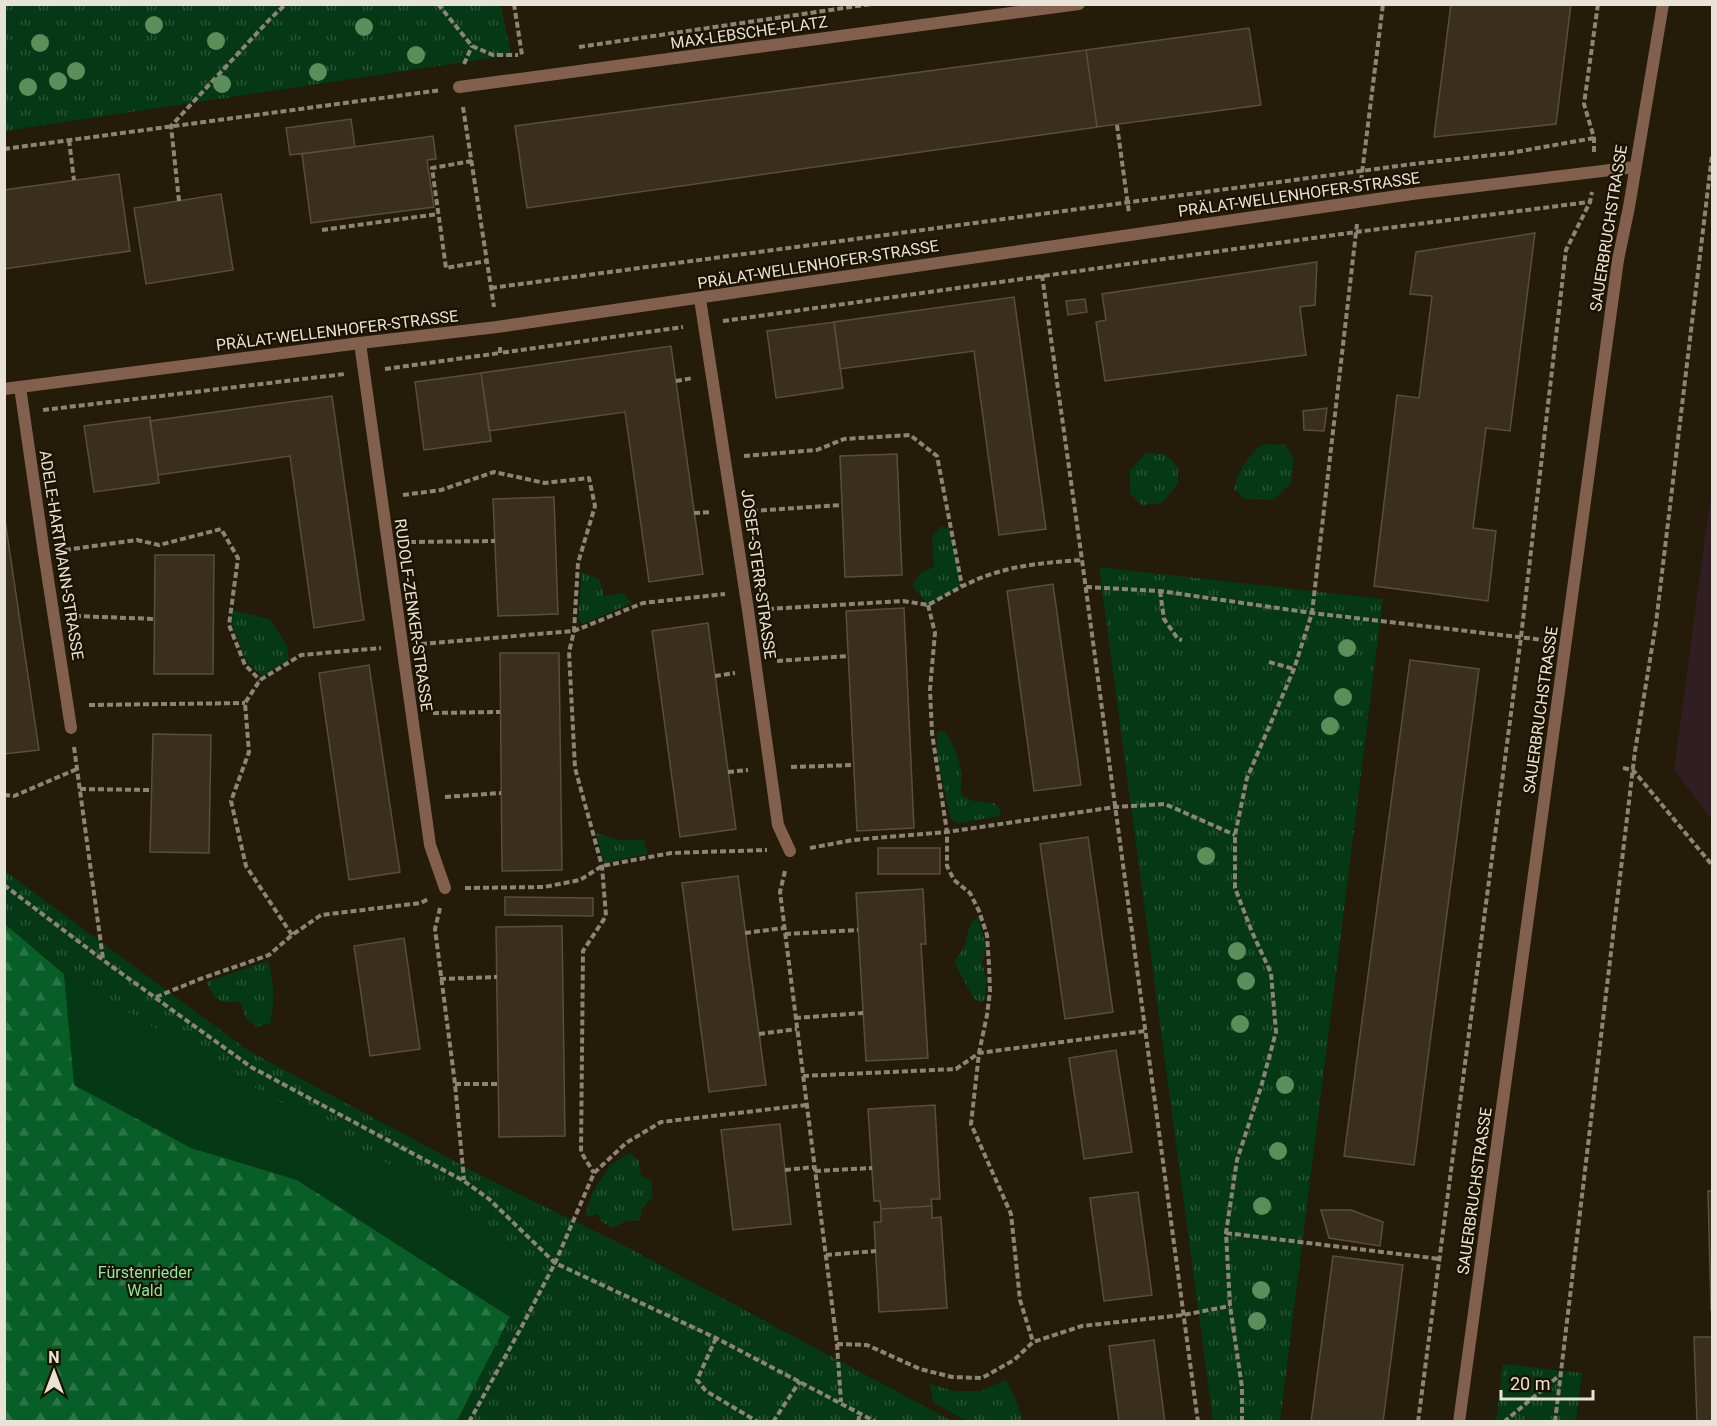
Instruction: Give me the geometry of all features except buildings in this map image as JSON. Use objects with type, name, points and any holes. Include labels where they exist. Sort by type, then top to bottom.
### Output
[{"type":"street","name":"MAX-LEBSCHE-PLATZ","points":[[459,87],[1079,4]]},
{"type":"street","name":"SAUERBRUCHSTRASSE","points":[[1459,1422],[1618,260],[1664,4]]},
{"type":"street","name":"PRÄLAT-WELLENHOFER-STRASSE","points":[[4,389],[497,327],[1359,202],[1635,167]]},
{"type":"street","name":"JOSEF-STERR-STRASSE","points":[[700,299],[756,662],[778,825],[790,851]]},
{"type":"street","name":"RUDOLF-ZENKER-STRASSE","points":[[360,343],[430,845],[446,888]]},
{"type":"street","name":"ADELE-HARTMANN-STRASSE","points":[[20,387],[71,728]]},
{"type":"path","points":[[179,201],[171,126],[286,4]]},
{"type":"path","points":[[438,4],[472,46],[493,55],[522,55],[514,4]]},
{"type":"path","points":[[569,48],[871,4]]},
{"type":"path","points":[[1242,1422],[1242,1387],[1230,1306],[1226,1233],[1237,1160],[1276,1032],[1271,973],[1235,888],[1235,835],[1247,778],[1294,669],[1311,613],[1383,4]]},
{"type":"path","points":[[1418,1422],[1521,637],[1566,250],[1590,202],[1595,171],[1594,138],[1584,104],[1598,4]]},
{"type":"path","points":[[472,46],[463,66],[459,87],[500,353]]},
{"type":"path","points":[[4,149],[459,87]]},
{"type":"path","points":[[1117,124],[1132,234]]},
{"type":"path","points":[[491,288],[1413,164],[1510,153],[1594,138]]},
{"type":"path","points":[[69,140],[74,180]]},
{"type":"path","points":[[1555,1422],[1635,751],[1656,623],[1713,155]]},
{"type":"path","points":[[472,160],[432,168],[446,268],[487,261]]},
{"type":"path","points":[[24,413],[363,372],[1356,232],[1590,202]]},
{"type":"path","points":[[322,230],[438,214]]},
{"type":"path","points":[[1039,248],[1198,1422]]},
{"type":"path","points":[[725,458],[817,450],[844,439],[910,435],[937,456],[962,586]]},
{"type":"path","points":[[381,498],[441,490],[494,472],[544,483],[589,478],[595,506],[578,563],[574,631],[569,652],[575,768],[602,866],[606,916],[583,951],[581,1152],[594,1173]]},
{"type":"path","points":[[694,513],[841,506]]},
{"type":"path","points":[[44,553],[137,540],[159,545],[221,529],[238,558],[229,626],[245,665],[260,680]]},
{"type":"path","points":[[388,542],[495,541]]},
{"type":"path","points":[[748,610],[903,601],[928,605],[962,586],[996,572],[1082,560]]},
{"type":"path","points":[[1086,587],[1160,591],[1311,613],[1566,643]]},
{"type":"path","points":[[1160,591],[1164,619],[1178,639],[1182,640]]},
{"type":"path","points":[[928,605],[935,633],[930,689],[932,733],[946,832],[946,866],[954,880],[970,893],[987,935],[990,991],[979,1053],[971,1124],[1011,1214],[1020,1300],[1033,1342]]},
{"type":"path","points":[[53,615],[155,619]]},
{"type":"path","points":[[756,662],[848,656]]},
{"type":"path","points":[[1269,662],[1294,669]]},
{"type":"path","points":[[68,705],[245,704]]},
{"type":"path","points":[[411,714],[500,712]]},
{"type":"path","points":[[71,728],[103,960]]},
{"type":"path","points":[[770,767],[854,765]]},
{"type":"path","points":[[1623,768],[1633,770],[1713,865]]},
{"type":"path","points":[[4,795],[14,796],[77,769]]},
{"type":"path","points":[[80,789],[151,790]]},
{"type":"path","points":[[423,798],[501,793]]},
{"type":"path","points":[[156,997],[269,955],[292,935],[321,915],[421,903],[446,888],[543,887],[580,880],[602,866],[671,853],[790,851],[853,840],[946,832],[1115,807],[1165,804],[1235,835]]},
{"type":"path","points":[[790,851],[780,892],[837,1344],[841,1403]]},
{"type":"path","points":[[4,885],[251,1067],[464,1181],[489,1199],[555,1263],[716,1338],[876,1422]]},
{"type":"path","points":[[446,888],[435,929],[455,1084],[464,1181]]},
{"type":"path","points":[[745,933],[784,928]]},
{"type":"path","points":[[785,934],[858,930]]},
{"type":"path","points":[[440,979],[497,977]]},
{"type":"path","points":[[795,1018],[863,1013]]},
{"type":"path","points":[[759,1034],[796,1029]]},
{"type":"path","points":[[803,1076],[956,1069],[979,1053],[1145,1031]]},
{"type":"path","points":[[455,1084],[499,1084]]},
{"type":"path","points":[[469,1422],[555,1263],[594,1173],[626,1143],[661,1122],[806,1105]]},
{"type":"path","points":[[785,1170],[872,1168]]},
{"type":"path","points":[[1226,1233],[1440,1259]]},
{"type":"path","points":[[826,1255],[876,1251]]},
{"type":"path","points":[[837,1344],[867,1345],[920,1369],[952,1377],[982,1378],[1014,1360],[1033,1342],[1082,1326],[1183,1315],[1230,1306]]},
{"type":"path","points":[[716,1338],[696,1380],[706,1391],[758,1422]]},
{"type":"path","points":[[1504,1422],[1561,1373]]},
{"type":"path","points":[[773,1422],[800,1381]]},
{"type":"path","points":[[858,1422],[860,1413]]},
{"type":"shaded area","points":[[1712,492],[1712,820],[1674,770]]},
{"type":"green space","points":[[5,4],[501,5],[511,55],[5,131]]},
{"type":"green space","points":[[1263,444],[1285,445],[1294,459],[1291,483],[1273,500],[1245,499],[1234,489],[1236,482],[1245,464]]},
{"type":"green space","points":[[1146,453],[1165,454],[1178,467],[1178,484],[1162,503],[1142,505],[1130,494],[1130,470]]},
{"type":"green space","points":[[941,526],[951,530],[962,586],[928,605],[912,585],[921,573],[934,567],[932,537]]},
{"type":"green space","points":[[1099,567],[1383,599],[1280,1421],[1213,1421]]},
{"type":"green space","points":[[582,572],[599,579],[604,596],[623,593],[632,603],[583,624],[578,619]]},
{"type":"green space","points":[[232,610],[270,619],[287,646],[289,660],[262,676],[247,662],[231,622]]},
{"type":"green space","points":[[944,731],[956,753],[961,777],[961,794],[972,801],[994,803],[1001,811],[1000,816],[959,823],[950,817],[937,755],[937,733]]},
{"type":"green space","points":[[596,833],[620,840],[644,840],[648,854],[604,863]]},
{"type":"green space","points":[[5,871],[249,1051],[486,1178],[621,1244],[952,1421],[457,1421],[510,1317],[533,1263],[437,1192],[64,974],[5,923]]},
{"type":"green space","points":[[978,916],[987,951],[984,951],[984,960],[981,964],[985,978],[987,978],[985,1000],[981,1002],[974,999],[955,964],[964,947],[970,926]]},
{"type":"green space","name":"Fürstenrieder Wald","points":[[4,923],[64,974],[74,1085],[191,1148],[297,1180],[510,1317],[457,1421],[5,1421]]},
{"type":"green space","points":[[268,961],[272,977],[272,1016],[270,1024],[256,1027],[246,1018],[240,1002],[219,1000],[206,982]]},
{"type":"green space","points":[[64,974],[437,1192],[533,1263],[510,1317],[297,1180],[191,1148],[73,1085]]},
{"type":"green space","points":[[630,1153],[639,1161],[641,1175],[652,1182],[652,1197],[642,1209],[640,1220],[624,1222],[613,1228],[602,1222],[597,1214],[585,1217],[591,1195],[610,1165]]},
{"type":"green space","points":[[1503,1364],[1582,1373],[1576,1421],[1496,1421]]},
{"type":"green space","points":[[1006,1380],[1023,1421],[966,1421],[933,1402],[930,1384],[954,1391],[980,1391]]}]
